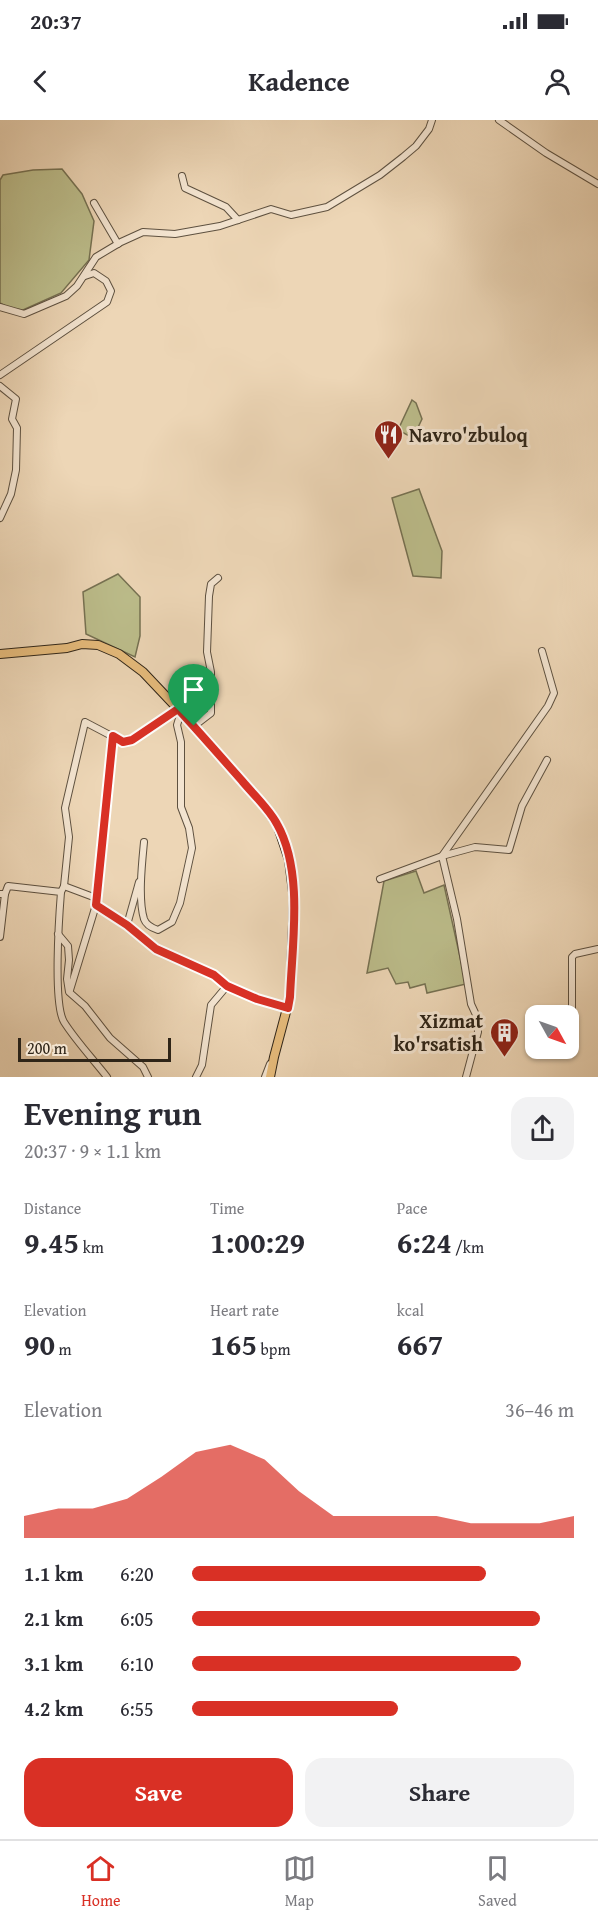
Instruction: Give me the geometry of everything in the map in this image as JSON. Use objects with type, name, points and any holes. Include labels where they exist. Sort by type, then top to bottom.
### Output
[{"type":"main road","points":[[0,654],[67,648],[82,644],[98,645],[112,651],[137,667],[180,710],[271,814],[286,847],[292,874],[294,900],[290,997],[270,1077]]},
{"type":"street","points":[[0,307],[24,314],[66,296],[85,276],[96,257],[118,243],[143,232],[175,234],[220,226],[271,209],[291,215],[327,207],[380,175],[403,157],[416,146],[429,129],[432,120]]},
{"type":"street","points":[[499,120],[546,153],[598,184]]},
{"type":"street","points":[[182,176],[185,188],[226,207],[238,220]]},
{"type":"street","points":[[94,203],[118,243]]},
{"type":"street","points":[[0,375],[107,302],[111,291],[106,280],[94,273],[85,276]]},
{"type":"street","points":[[0,386],[16,399],[12,419],[17,428],[16,470],[10,494],[0,518]]},
{"type":"street","points":[[194,726],[211,713],[211,672],[207,652],[209,596],[211,584],[218,578]]},
{"type":"street","points":[[466,1077],[478,1032],[477,1017],[471,1004],[457,919],[442,856],[548,706],[554,693],[542,651]]},
{"type":"street","points":[[107,1077],[62,1020],[58,979],[58,934],[69,837],[65,808],[85,722],[123,742],[132,740],[180,710]]},
{"type":"street","points":[[140,876],[144,920],[152,928],[158,930],[172,922],[180,903],[192,848],[189,828],[181,807],[181,741],[177,726],[180,710]]},
{"type":"street","points":[[69,992],[96,901],[113,736]]},
{"type":"street","points":[[380,879],[442,856],[475,848],[509,850],[522,806],[546,760]]},
{"type":"street","points":[[127,925],[140,876],[144,842]]},
{"type":"street","points":[[0,937],[3,894],[8,886],[62,889],[96,901],[156,949],[214,975],[227,986],[257,999],[288,1008]]},
{"type":"street","points":[[58,934],[68,946],[69,992],[85,1006],[110,1038],[143,1067],[148,1077]]},
{"type":"street","points":[[572,1005],[572,957],[598,949]]},
{"type":"street","points":[[196,1077],[202,1065],[211,1005],[227,986]]},
{"type":"street","points":[[265,1077],[275,1050]]},
{"type":"green space","points":[[62,169],[82,194],[94,221],[89,260],[61,293],[23,310],[9,308],[0,303],[0,180],[3,175],[33,170]]},
{"type":"green space","points":[[412,400],[416,403],[422,419],[413,438],[398,430]]},
{"type":"green space","points":[[419,489],[442,551],[441,578],[413,576],[392,498]]},
{"type":"green space","points":[[118,574],[140,597],[140,636],[135,657],[86,634],[83,592]]},
{"type":"green space","points":[[416,871],[424,893],[444,885],[466,984],[427,993],[425,984],[410,988],[408,982],[396,984],[388,968],[367,973],[384,881]]},
{"type":"place","name":"Navro'zbuloq","points":[[388,460]]},
{"type":"place","name":"Xizmat ko'rsatish","points":[[504,1058]]},
{"type":"route","points":[[178,709],[194,726],[271,814],[286,847],[290,860],[294,900],[288,1008],[257,999],[227,986],[214,975],[156,949],[127,925],[96,905],[113,736],[123,742],[132,740],[178,709]]}]
